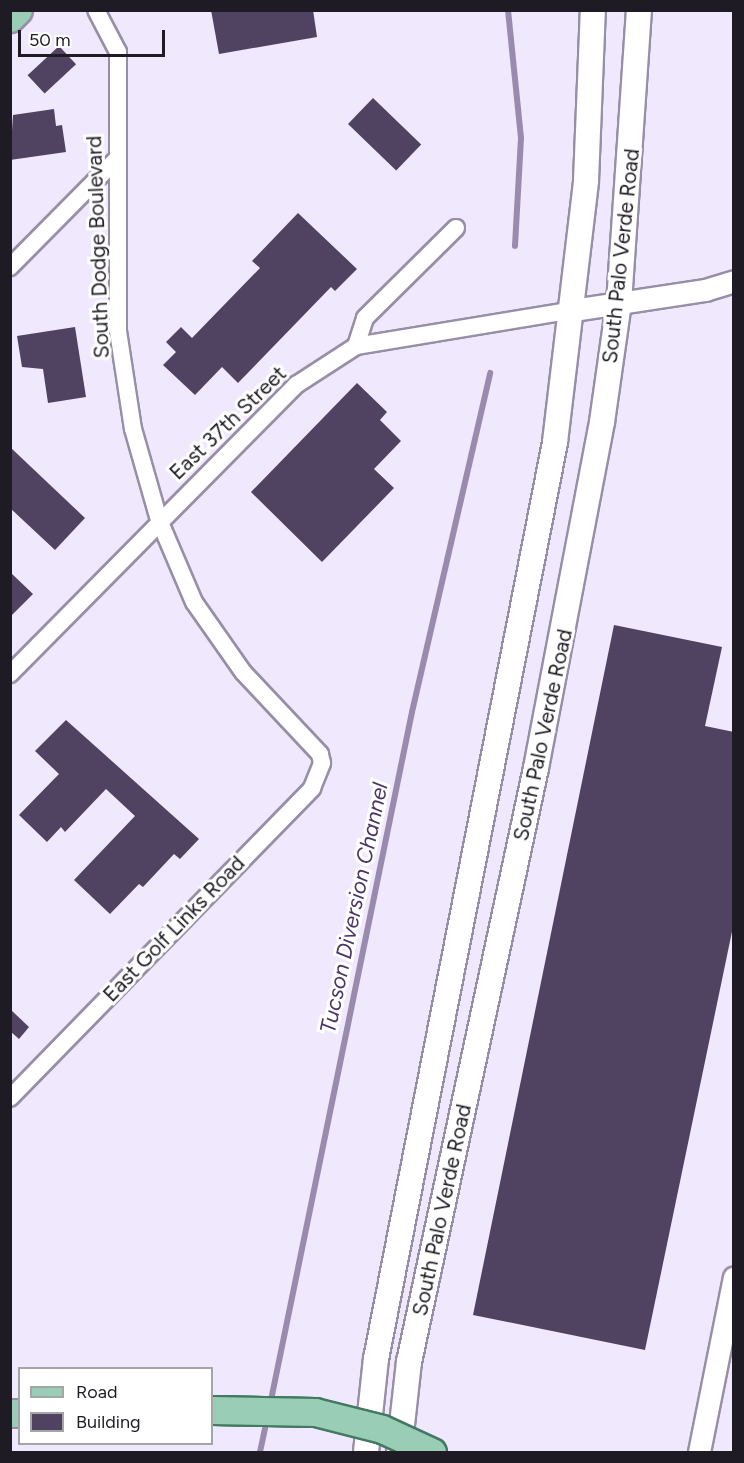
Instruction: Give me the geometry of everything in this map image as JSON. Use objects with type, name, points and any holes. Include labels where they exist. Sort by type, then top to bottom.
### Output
[{"type":"main road","points":[[10,18],[18,10]]},
{"type":"main road","name":"South Palo Verde Road","points":[[366,1452],[376,1359],[555,442],[573,310],[586,181],[593,10]]},
{"type":"main road","name":"South Palo Verde Road","points":[[399,1452],[409,1362],[574,584],[619,303],[639,10]]},
{"type":"main road","points":[[213,1410],[315,1412],[381,1429],[432,1452]]},
{"type":"street","name":"South Dodge Boulevard","points":[[96,10],[118,52],[116,161],[118,331],[133,429],[159,520],[194,602],[243,672],[320,754]]},
{"type":"street","points":[[10,267],[116,161]]},
{"type":"street","points":[[356,346],[364,318],[456,228]]},
{"type":"street","points":[[573,310],[705,290],[734,281]]},
{"type":"street","name":"East 37th Street","points":[[10,674],[159,520],[296,385],[356,346],[573,310]]},
{"type":"street","name":"East Golf Links Road","points":[[10,1098],[312,788],[321,776],[320,754]]},
{"type":"street","points":[[699,1452],[730,1317],[734,1277]]},
{"type":"building","points":[[211,10],[313,10],[317,37],[219,54]]},
{"type":"building","points":[[59,46],[76,64],[45,94],[28,75]]},
{"type":"building","points":[[373,98],[421,145],[396,170],[348,124]]},
{"type":"building","points":[[54,109],[56,126],[62,125],[66,152],[10,160],[13,115]]},
{"type":"building","points":[[298,213],[357,269],[335,291],[331,287],[238,383],[222,367],[195,395],[163,365],[176,352],[166,342],[181,327],[192,338],[260,268],[252,261]]},
{"type":"building","points":[[75,327],[86,397],[48,403],[43,369],[22,367],[17,336]]},
{"type":"building","points":[[357,383],[387,412],[380,420],[401,441],[374,469],[394,488],[322,562],[251,492]]},
{"type":"building","points":[[10,447],[85,518],[55,550],[10,508]]},
{"type":"building","points":[[10,572],[33,594],[10,617]]},
{"type":"building","points":[[614,625],[722,647],[705,726],[734,732],[734,922],[645,1350],[473,1315]]},
{"type":"building","points":[[66,720],[199,839],[180,859],[174,854],[143,887],[139,884],[110,914],[74,880],[135,816],[106,789],[65,832],[61,827],[47,842],[19,815],[59,774],[35,751]]},
{"type":"building","points":[[10,1009],[29,1027],[19,1039],[10,1031]]},
{"type":"waterway","name":"Tucson Diversion Channel","points":[[508,10],[521,138],[515,246]]},
{"type":"waterway","name":"Tucson Diversion Channel","points":[[270,1405],[412,712],[490,373]]},
{"type":"waterway","name":"Tucson Diversion Channel","points":[[260,1452],[267,1418]]}]
